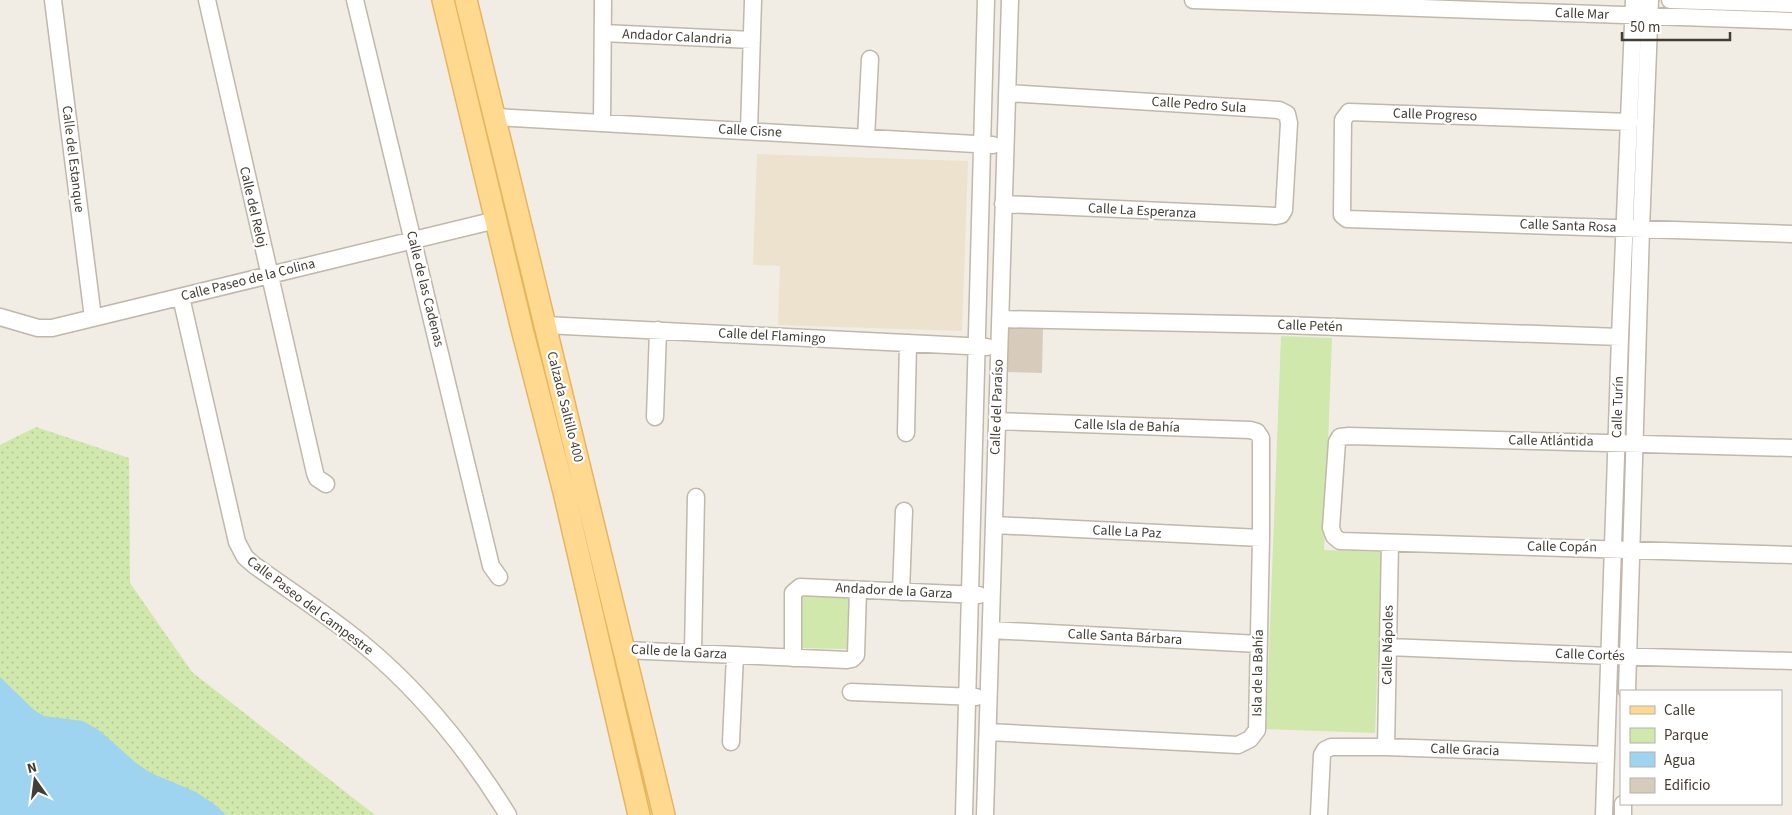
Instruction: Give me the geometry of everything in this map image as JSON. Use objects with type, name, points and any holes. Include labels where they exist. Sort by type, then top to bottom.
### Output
[{"type":"main road","name":"Calzada Saltillo 400","points":[[443,0],[564,492],[639,815]]},
{"type":"main road","name":"Calzada Saltillo 400","points":[[466,0],[664,815]]},
{"type":"street","name":"Calle del Estanque","points":[[53,0],[93,318]]},
{"type":"street","name":"Calle del Reloj","points":[[207,0],[269,275],[320,479]]},
{"type":"street","name":"Calle de las Cadenas","points":[[355,0],[491,566],[499,577]]},
{"type":"street","points":[[602,123],[603,0]]},
{"type":"street","points":[[749,131],[753,0]]},
{"type":"street","name":"Calle del Paraíso","points":[[964,815],[986,0]]},
{"type":"street","name":"Calle del Paraíso","points":[[985,815],[1010,0]]},
{"type":"street","name":"Calle Mar","points":[[1193,0],[1650,8],[1792,21]]},
{"type":"street","points":[[1670,0],[1792,4]]},
{"type":"street","name":"Calle Turín","points":[[1627,690],[1635,443],[1630,122],[1634,8]]},
{"type":"street","name":"Calle Turín","points":[[1604,815],[1620,337],[1633,229],[1650,8]]},
{"type":"street","name":"Andador Calandria","points":[[603,33],[752,40]]},
{"type":"street","points":[[866,138],[870,59]]},
{"type":"street","name":"Calle Pedro Sula","points":[[1007,93],[1283,111],[1287,114],[1289,123],[1284,210],[1281,215]]},
{"type":"street","name":"Calle Progreso","points":[[1344,218],[1342,215],[1342,120],[1348,112],[1630,122]]},
{"type":"street","name":"Calle Cisne","points":[[495,117],[1005,145]]},
{"type":"street","name":"Calle La Esperanza","points":[[1003,204],[1281,215]]},
{"type":"street","name":"Calle Santa Rosa","points":[[1344,218],[1792,234]]},
{"type":"street","name":"Calle Paseo de la Colina","points":[[0,316],[38,328],[52,328],[496,220]]},
{"type":"street","name":"Calle Paseo del Campestre","points":[[181,297],[236,542],[245,557],[362,643],[393,671],[444,726],[492,790],[508,815]]},
{"type":"street","name":"Calle Petén","points":[[1000,319],[1283,324],[1620,337]]},
{"type":"street","name":"Calle del Flamingo","points":[[545,325],[999,347]]},
{"type":"street","points":[[655,418],[658,330]]},
{"type":"street","points":[[906,433],[908,343]]},
{"type":"street","name":"Calle Isla de Bahía","points":[[997,421],[1250,430],[1257,432]]},
{"type":"street","name":"Isla de la Bahía","points":[[988,732],[1238,745],[1250,739],[1257,730],[1259,644],[1261,538],[1260,438],[1257,432]]},
{"type":"street","name":"Calle Atlántida","points":[[1334,536],[1331,528],[1337,442],[1340,437],[1616,442],[1792,448]]},
{"type":"street","points":[[693,653],[696,497]]},
{"type":"street","points":[[901,592],[904,511]]},
{"type":"street","name":"Calle La Paz","points":[[994,524],[1261,538]]},
{"type":"street","name":"Calle Copán","points":[[1334,536],[1340,541],[1390,544],[1631,549],[1792,555]]},
{"type":"street","name":"Calle Nápoles","points":[[1386,747],[1390,544]]},
{"type":"street","name":"Andador de la Garza","points":[[793,658],[793,593],[800,587],[992,596]]},
{"type":"street","name":"Calle de la Garza","points":[[624,650],[852,659],[856,655],[858,590]]},
{"type":"street","name":"Calle Santa Bárbara","points":[[991,630],[1259,644]]},
{"type":"street","name":"Calle Cortés","points":[[1388,647],[1628,657],[1792,661]]},
{"type":"street","points":[[731,742],[735,655]]},
{"type":"street","points":[[851,692],[989,697]]},
{"type":"street","name":"Calle Gracia","points":[[1319,815],[1322,756],[1325,750],[1331,747],[1386,747],[1606,756]]},
{"type":"shaded area","points":[[757,154],[968,161],[962,331],[778,325],[780,266],[753,265]]},
{"type":"green space","points":[[1281,336],[1332,338],[1324,550],[1382,552],[1375,733],[1266,729]]},
{"type":"green space","points":[[36,427],[129,458],[130,583],[192,672],[375,815],[0,815],[0,445]]},
{"type":"green space","points":[[801,586],[849,588],[847,649],[799,648]]},
{"type":"water","points":[[0,677],[34,710],[44,716],[83,721],[100,731],[136,763],[151,773],[196,792],[226,815],[0,815]]},
{"type":"building","points":[[1006,328],[1043,328],[1042,373],[1005,372]]}]
